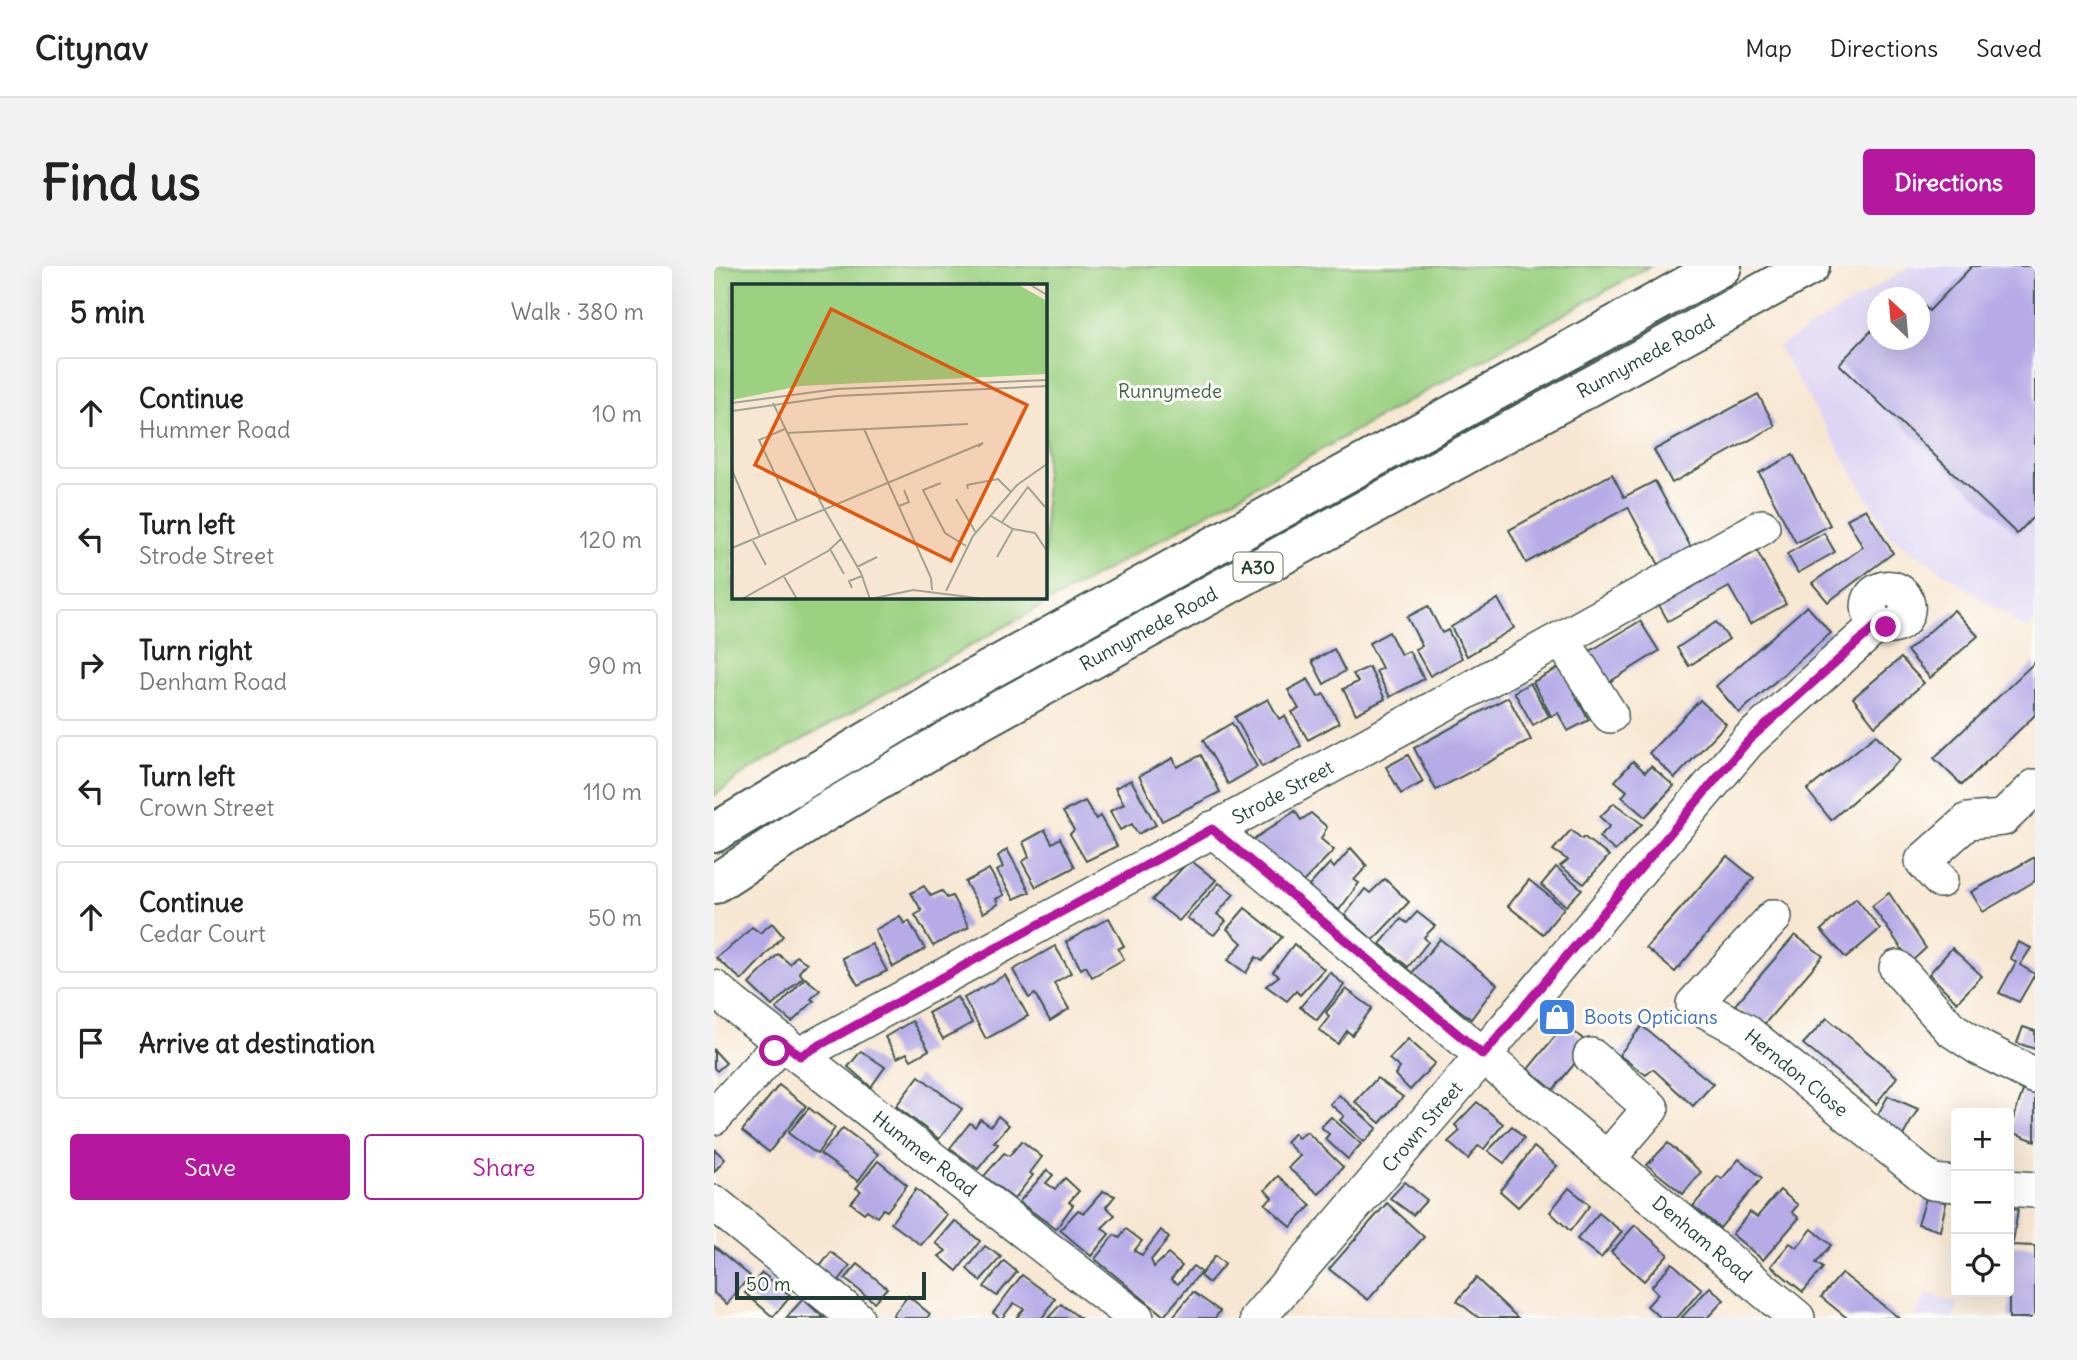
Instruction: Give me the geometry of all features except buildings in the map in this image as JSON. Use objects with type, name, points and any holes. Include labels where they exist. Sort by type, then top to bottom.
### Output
[{"type":"main road","name":"Runnymede Road","points":[[714,833],[958,687],[1722,266]]},
{"type":"main road","name":"Runnymede Road","points":[[714,884],[819,816],[976,723],[1810,266]]},
{"type":"street","name":"Strode Street","points":[[714,1117],[792,1049],[835,1035],[1562,640],[1762,527]]},
{"type":"street","name":"Crown Street","points":[[1258,1318],[1748,741],[1877,625]]},
{"type":"street","points":[[1562,640],[1610,715]]},
{"type":"street","points":[[1940,880],[1923,861],[1968,821],[2003,818],[2035,787]]},
{"type":"street","name":"Denham Road","points":[[1212,829],[1797,1318]]},
{"type":"street","name":"Herndon Close","points":[[1774,917],[1695,1004],[1745,1031],[1932,1182],[1951,1184]]},
{"type":"street","points":[[1897,968],[1951,1029],[1980,1048],[2035,1076]]},
{"type":"street","name":"Hummer Road","points":[[714,988],[1136,1318]]},
{"type":"street","points":[[1591,1056],[1651,1108],[1608,1158]]},
{"type":"street","points":[[2014,1189],[2035,1191]]},
{"type":"street","points":[[714,1203],[856,1318]]},
{"type":"shaded area","points":[[1911,266],[2035,266],[2035,620],[2027,630],[1890,535],[1778,347],[1867,293],[1867,350],[1930,350],[1930,287],[1877,287]]},
{"type":"shaded area","points":[[1926,1293],[1958,1304],[1954,1318],[1915,1318]]},
{"type":"green space","name":"Runnymede","points":[[714,266],[1650,266],[748,770],[714,796]]},
{"type":"place","name":"Boots Opticians","points":[[1557,1017]]},
{"type":"route","points":[[775,1051],[783,1042],[800,1056],[1212,829],[1483,1055],[1748,741],[1877,625],[1886,627]]}]
